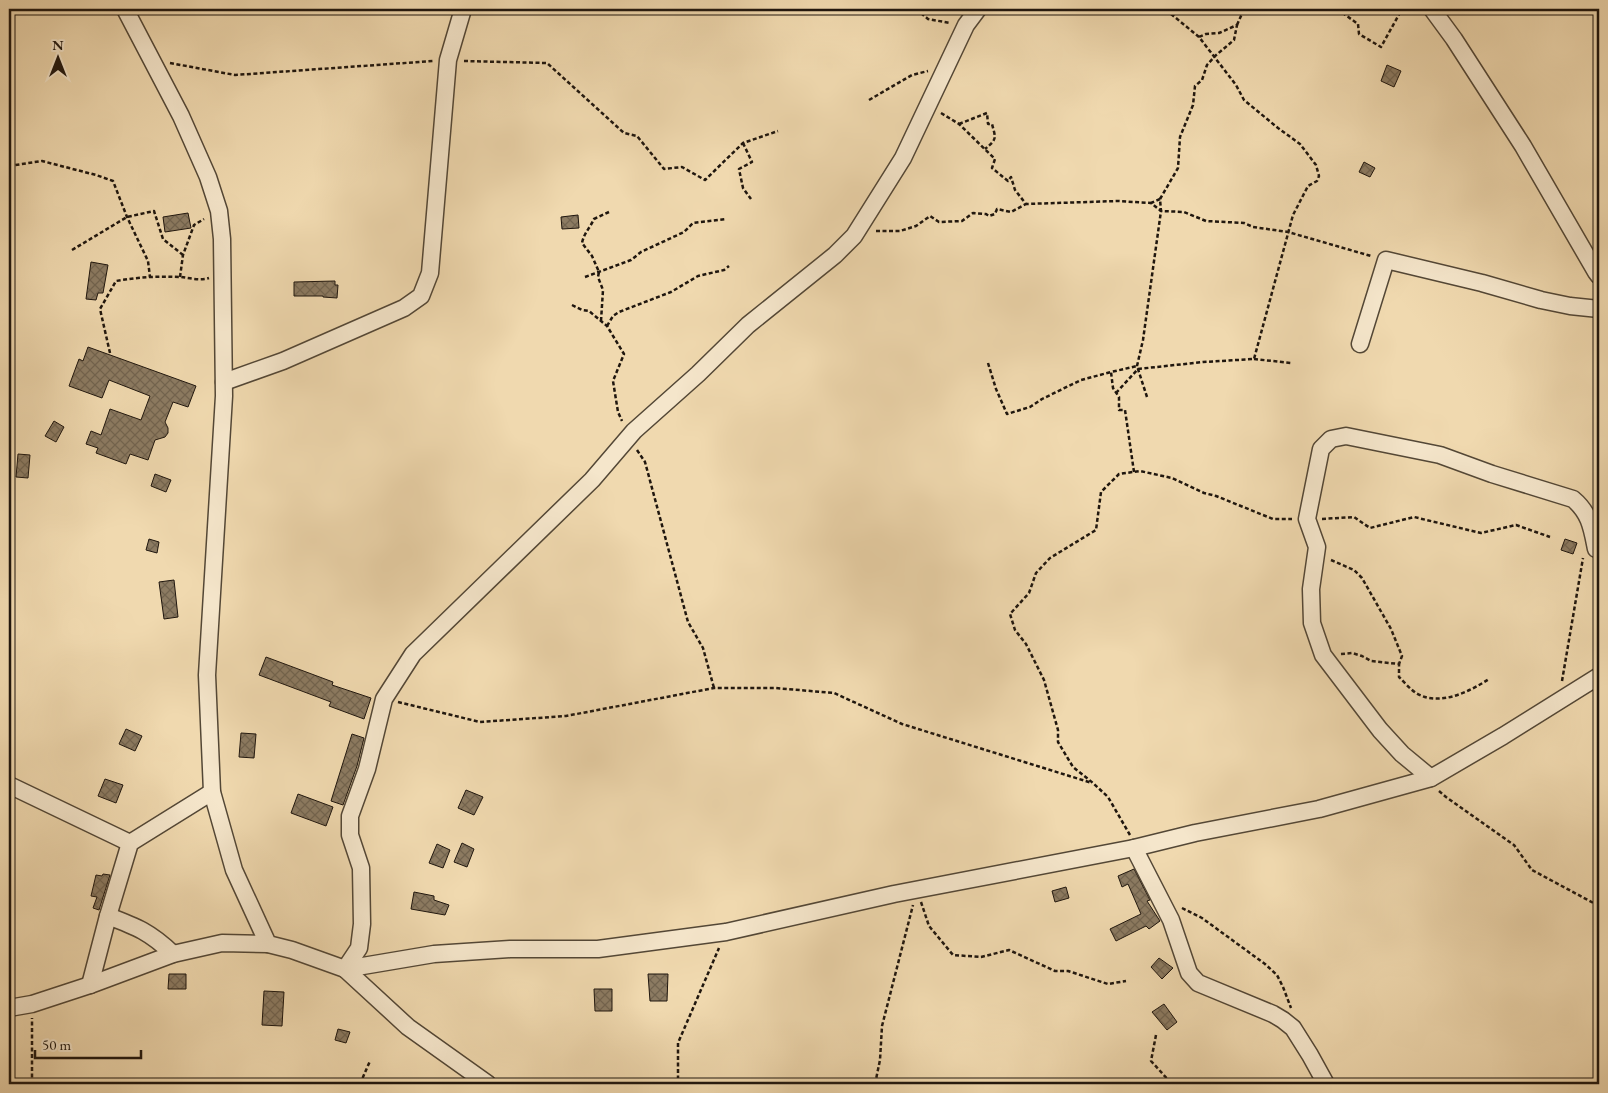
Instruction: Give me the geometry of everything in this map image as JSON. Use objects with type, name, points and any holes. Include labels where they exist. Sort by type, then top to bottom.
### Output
[{"type":"street","points":[[125,9],[181,116],[208,176],[219,210],[222,239],[224,382],[207,675],[212,792],[234,870],[268,944]]},
{"type":"street","points":[[224,382],[283,361],[404,308],[421,296],[430,273],[448,60],[463,9]]},
{"type":"street","points":[[344,969],[359,948],[362,924],[361,868],[350,835],[350,816],[367,769],[384,699],[413,654],[592,480],[634,432],[698,374],[748,325],[836,255],[854,236],[903,158],[966,25],[978,9]]},
{"type":"street","points":[[1432,9],[1454,39],[1523,146],[1560,213],[1599,276]]},
{"type":"street","points":[[1360,344],[1386,260],[1482,283],[1541,300],[1599,309]]},
{"type":"street","points":[[1429,778],[1402,754],[1380,730],[1323,655],[1312,623],[1310,589],[1317,547],[1307,519],[1321,449],[1331,439],[1346,436],[1440,455],[1574,500],[1583,507],[1593,532],[1596,549],[1599,549]]},
{"type":"street","points":[[344,969],[434,954],[510,950],[598,949],[726,932],[917,889],[1134,848],[1195,833],[1319,809],[1429,778],[1503,736],[1599,676]]},
{"type":"street","points":[[9,785],[130,843]]},
{"type":"street","points":[[90,985],[130,843],[212,792]]},
{"type":"street","points":[[1134,848],[1172,920],[1189,973],[1198,983],[1273,1014],[1293,1028],[1326,1084]]},
{"type":"street","points":[[108,916],[139,928],[159,941],[173,954]]},
{"type":"street","points":[[9,1008],[32,1004],[90,985],[173,954],[222,943],[268,944],[292,950],[344,969],[408,1027],[488,1084]]},
{"type":"path","points":[[916,9],[928,19],[966,25]]},
{"type":"path","points":[[1165,9],[1199,36],[1236,85],[1244,100],[1300,144],[1316,165],[1319,176],[1317,180],[1308,186],[1293,216],[1254,360]]},
{"type":"path","points":[[1147,396],[1138,367],[1161,211],[1160,199],[1178,168],[1180,137],[1193,104],[1196,86],[1202,80],[1207,65],[1234,40],[1237,25],[1244,9]]},
{"type":"path","points":[[1337,9],[1358,24],[1359,34],[1381,47],[1402,9]]},
{"type":"path","points":[[1199,36],[1219,32],[1237,25]]},
{"type":"path","points":[[152,60],[235,75],[448,60],[547,63],[624,133],[637,136],[664,169],[682,167],[705,180],[743,143],[778,131]]},
{"type":"path","points":[[868,100],[912,75],[936,69],[944,70]]},
{"type":"path","points":[[933,94],[940,113],[959,124],[995,159],[992,168],[1008,181],[1011,178],[1015,190],[1026,204]]},
{"type":"path","points":[[959,124],[987,112],[988,124],[992,124],[996,136],[994,141],[985,149]]},
{"type":"path","points":[[743,143],[752,162],[739,169],[744,188],[751,199]]},
{"type":"path","points":[[9,166],[42,161],[96,175],[113,182],[126,217],[148,261],[150,277]]},
{"type":"path","points":[[854,236],[857,237],[878,230],[900,231],[916,226],[930,216],[939,222],[962,221],[973,213],[989,216],[995,214],[997,209],[1011,212],[1026,204],[1118,201],[1151,203],[1160,199]]},
{"type":"path","points":[[1151,203],[1161,211],[1184,212],[1206,221],[1244,223],[1252,227],[1288,232],[1386,260]]},
{"type":"path","points":[[72,250],[126,217],[154,210],[163,239],[183,255]]},
{"type":"path","points":[[180,277],[183,255],[194,225],[219,210]]},
{"type":"path","points":[[601,320],[603,290],[598,277],[599,272],[592,256],[582,243],[584,234],[594,219],[609,212]]},
{"type":"path","points":[[585,277],[630,260],[641,252],[684,232],[693,223],[726,218]]},
{"type":"path","points":[[607,326],[613,316],[619,312],[671,292],[698,276],[724,270],[728,266]]},
{"type":"path","points":[[110,353],[100,309],[116,281],[144,276],[204,280],[222,274]]},
{"type":"path","points":[[572,305],[589,311],[601,320],[607,326],[624,354],[613,381],[618,412],[623,424],[634,432]]},
{"type":"path","points":[[988,363],[996,389],[1007,414],[1030,407],[1081,380],[1138,367],[1254,360],[1291,363]]},
{"type":"path","points":[[1116,393],[1138,367]]},
{"type":"path","points":[[1111,372],[1113,388],[1119,397],[1119,410],[1125,410],[1134,472]]},
{"type":"path","points":[[621,447],[637,449],[645,462],[688,622],[703,648],[714,688]]},
{"type":"path","points":[[1134,848],[1131,836],[1108,797],[1074,767],[1058,742],[1058,730],[1044,680],[1026,644],[1015,630],[1010,614],[1029,593],[1036,573],[1050,558],[1096,530],[1101,492],[1119,474],[1140,471],[1172,478],[1204,493],[1273,519],[1354,517],[1370,528],[1414,517],[1482,534],[1516,525],[1550,537]]},
{"type":"path","points":[[1317,547],[1330,560],[1354,570],[1362,578],[1363,583],[1366,585],[1391,629],[1402,656],[1399,664],[1399,677],[1416,693],[1430,698],[1451,698],[1489,679]]},
{"type":"path","points":[[1559,700],[1584,557]]},
{"type":"path","points":[[1323,655],[1352,653],[1371,661],[1399,664]]},
{"type":"path","points":[[384,699],[480,722],[566,716],[714,688],[775,688],[834,693],[902,724],[1093,783]]},
{"type":"path","points":[[1429,778],[1446,797],[1514,845],[1532,870],[1599,906]]},
{"type":"path","points":[[917,889],[929,926],[953,955],[982,957],[1009,950],[1055,971],[1068,971],[1108,984],[1126,981]]},
{"type":"path","points":[[875,1084],[880,1060],[882,1026],[917,889]]},
{"type":"path","points":[[1160,896],[1202,918],[1265,964],[1276,975],[1283,987],[1293,1014]]},
{"type":"path","points":[[673,1084],[678,1079],[678,1043],[726,932]]},
{"type":"path","points":[[32,1004],[32,1084]]},
{"type":"path","points":[[1156,1035],[1151,1061],[1172,1084]]},
{"type":"path","points":[[360,1084],[370,1061]]},
{"type":"building","points":[[1387,65],[1401,71],[1394,87],[1381,81]]},
{"type":"building","points":[[1364,162],[1375,168],[1370,177],[1359,172]]},
{"type":"building","points":[[188,213],[191,228],[165,232],[163,217]]},
{"type":"building","points":[[578,215],[579,228],[562,229],[561,217]]},
{"type":"building","points":[[91,262],[108,265],[103,293],[98,293],[96,300],[86,299]]},
{"type":"building","points":[[335,281],[335,285],[338,285],[337,298],[294,296],[294,282]]},
{"type":"building","points":[[88,347],[196,386],[188,407],[173,402],[165,422],[168,433],[165,437],[155,440],[148,460],[130,454],[126,464],[96,453],[98,448],[86,444],[91,431],[101,435],[110,409],[141,420],[150,396],[109,380],[102,398],[69,386],[79,359],[83,361]]},
{"type":"building","points":[[54,421],[64,427],[56,442],[45,436]]},
{"type":"building","points":[[18,454],[30,455],[28,478],[16,477]]},
{"type":"building","points":[[155,474],[171,480],[166,492],[151,486]]},
{"type":"building","points":[[149,539],[159,542],[157,553],[146,550]]},
{"type":"building","points":[[1565,539],[1577,543],[1573,554],[1561,550]]},
{"type":"building","points":[[174,580],[178,617],[164,619],[159,582]]},
{"type":"building","points":[[266,657],[333,682],[332,685],[371,698],[364,719],[329,706],[331,702],[259,675]]},
{"type":"building","points":[[126,729],[142,736],[135,751],[119,744]]},
{"type":"building","points":[[241,733],[256,734],[254,758],[239,757]]},
{"type":"building","points":[[352,734],[364,738],[357,766],[343,805],[331,801]]},
{"type":"building","points":[[105,779],[123,785],[116,803],[98,796]]},
{"type":"building","points":[[466,790],[483,797],[474,815],[458,808]]},
{"type":"building","points":[[298,794],[333,807],[326,826],[291,813]]},
{"type":"building","points":[[462,843],[474,849],[467,867],[454,862]]},
{"type":"building","points":[[437,844],[450,850],[443,868],[429,863]]},
{"type":"building","points":[[1134,869],[1150,900],[1147,901],[1160,921],[1149,929],[1146,926],[1116,941],[1110,929],[1141,914],[1128,884],[1122,887],[1118,876]]},
{"type":"building","points":[[103,874],[110,875],[99,910],[93,908],[97,897],[91,896],[96,875],[102,876]]},
{"type":"building","points":[[1066,887],[1069,898],[1055,902],[1052,891]]},
{"type":"building","points":[[414,892],[434,896],[434,900],[449,905],[445,915],[411,909]]},
{"type":"building","points":[[1159,958],[1173,968],[1162,979],[1151,967]]},
{"type":"building","points":[[169,974],[186,974],[186,989],[168,989]]},
{"type":"building","points":[[648,974],[668,974],[667,1001],[650,1001]]},
{"type":"building","points":[[594,989],[612,989],[612,1011],[595,1011]]},
{"type":"building","points":[[264,991],[284,992],[282,1026],[262,1025]]},
{"type":"building","points":[[1164,1004],[1177,1022],[1167,1030],[1152,1012]]},
{"type":"building","points":[[338,1029],[350,1032],[346,1043],[335,1040]]}]
